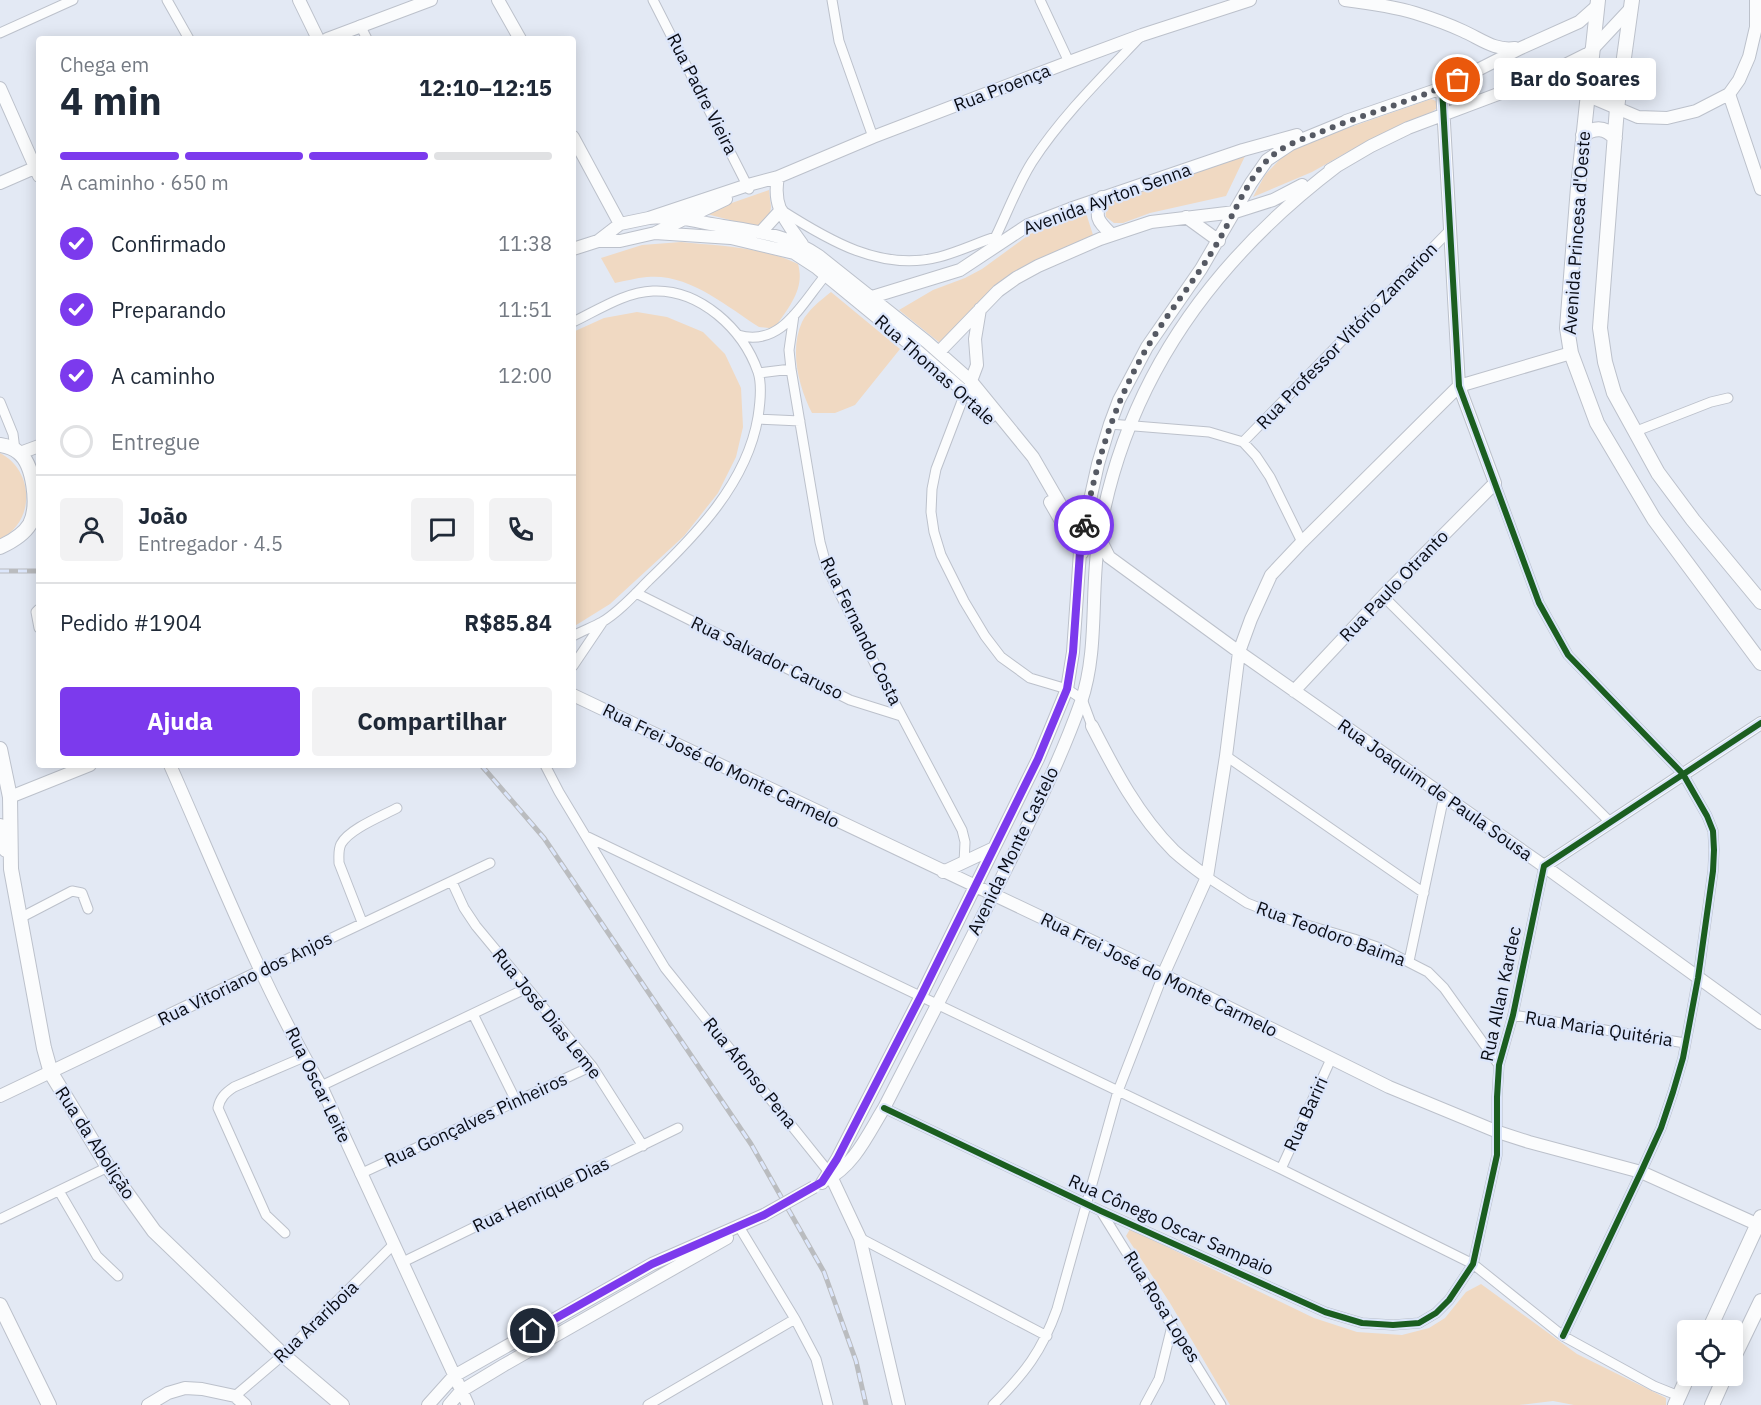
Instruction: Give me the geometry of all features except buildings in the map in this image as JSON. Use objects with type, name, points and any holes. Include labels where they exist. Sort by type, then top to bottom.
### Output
[{"type":"main road","points":[[299,0],[317,36]]},
{"type":"main road","points":[[334,36],[431,0]]},
{"type":"main road","points":[[498,0],[518,36]]},
{"type":"main road","name":"Rua Proença","points":[[598,241],[620,224],[649,218],[778,177],[873,137],[1069,62],[1142,35],[1250,0]]},
{"type":"main road","points":[[1345,0],[1384,2],[1447,24],[1498,48],[1521,48]]},
{"type":"main road","points":[[1756,0],[1758,25],[1749,57],[1739,80],[1729,93],[1757,158],[1761,189]]},
{"type":"main road","name":"Avenida Ayrton Senna","points":[[872,297],[960,270],[997,240],[1028,225],[1102,197],[1243,150],[1352,119],[1442,88],[1578,22],[1598,3]]},
{"type":"main road","name":"Avenida Princesa d'Oeste","points":[[1598,3],[1583,135],[1567,328],[1571,353],[1597,423],[1654,519],[1761,663]]},
{"type":"main road","points":[[1530,82],[1579,60],[1592,50],[1631,4]]},
{"type":"main road","name":"Avenida Princesa d'Oeste","points":[[1631,4],[1617,108],[1600,328],[1605,362],[1614,393],[1658,473],[1761,602]]},
{"type":"main road","points":[[1473,73],[1482,59],[1483,52],[1478,39]]},
{"type":"main road","name":"Avenida Ayrton Senna","points":[[939,352],[998,291],[1016,278],[1112,235],[1151,222],[1235,212],[1273,200],[1399,132],[1530,82],[1553,81],[1638,117],[1667,118],[1696,111],[1729,93]]},
{"type":"main road","points":[[0,88],[36,166]]},
{"type":"main road","points":[[1442,88],[1459,386],[1495,483]]},
{"type":"main road","name":"Avenida Ayrton Senna","points":[[1235,212],[1251,183],[1274,154],[1291,144],[1352,119]]},
{"type":"main road","points":[[1583,135],[1592,129],[1600,129],[1608,131],[1615,138]]},
{"type":"main road","points":[[576,143],[620,224]]},
{"type":"main road","name":"Avenida Monte Castelo","points":[[739,1228],[845,1167],[860,1148],[884,1108],[1049,782],[1082,699],[1103,558],[1099,537],[1113,471],[1130,426],[1159,362],[1216,281],[1264,227],[1298,196],[1337,166]]},
{"type":"main road","points":[[0,183],[36,171]]},
{"type":"main road","points":[[778,177],[775,194],[781,210],[802,244]]},
{"type":"main road","name":"Rua Proença","points":[[576,248],[598,241],[620,240],[655,233],[751,186]]},
{"type":"main road","points":[[1102,197],[1097,216],[1099,222],[1112,235]]},
{"type":"main road","points":[[761,232],[781,210]]},
{"type":"main road","name":"Avenida Monte Castelo","points":[[824,1180],[842,1150],[976,887],[1038,759],[1067,689],[1073,652],[1084,527],[1098,464],[1119,400],[1147,346],[1202,269],[1235,212]]},
{"type":"main road","points":[[1186,217],[1219,241]]},
{"type":"main road","name":"Rua Proença","points":[[649,218],[684,218]]},
{"type":"main road","name":"Rua Thomas Ortale","points":[[684,218],[761,232],[802,244],[843,274],[939,352],[1033,457],[1063,509],[1099,537]]},
{"type":"main road","name":"Rua Thomas Ortale","points":[[655,233],[731,238],[757,243],[794,253],[816,267],[906,341],[968,387],[982,408],[1025,459],[1080,552]]},
{"type":"main road","points":[[968,387],[977,365],[975,339],[980,309]]},
{"type":"main road","points":[[1163,975],[1207,878],[1239,652],[1254,609],[1271,575],[1459,386],[1571,353]]},
{"type":"main road","points":[[0,445],[18,452],[29,469],[35,506],[30,524],[17,537],[0,547]]},
{"type":"main road","points":[[18,452],[36,447]]},
{"type":"main road","name":"Rua Paulo Otranto","points":[[1294,691],[1383,596],[1495,483]]},
{"type":"main road","points":[[1080,552],[1103,558]]},
{"type":"main road","name":"Rua Joaquim de Paula Sousa","points":[[1103,558],[1544,866],[1761,1023]]},
{"type":"main road","name":"Rua Frei José do Monte Carmelo","points":[[576,696],[1163,975],[1399,1091],[1498,1132],[1641,1172],[1760,1222]]},
{"type":"main road","points":[[1544,866],[1761,723]]},
{"type":"main road","name":"Rua Teodoro Baima","points":[[1092,726],[1122,782],[1156,831],[1176,852],[1207,878]]},
{"type":"main road","name":"Rua da Abolição","points":[[0,749],[11,869],[22,917],[44,1048],[51,1073],[108,1167],[162,1240],[283,1355],[342,1405]]},
{"type":"main road","points":[[5,798],[82,768]]},
{"type":"main road","name":"Rua Oscar Leite","points":[[171,768],[262,971],[304,1057],[321,1086],[468,1405]]},
{"type":"main road","points":[[0,826],[11,869]]},
{"type":"main road","points":[[943,872],[994,849]]},
{"type":"main road","name":"Rua Vitoriano dos Anjos","points":[[0,1096],[262,971]]},
{"type":"main road","name":"Rua Afonso Pena","points":[[824,1180],[860,1238],[899,1405]]},
{"type":"main road","points":[[1714,1320],[1760,1222]]},
{"type":"main road","points":[[428,1405],[454,1376],[652,1264],[739,1228]]},
{"type":"main road","points":[[449,1405],[461,1391],[739,1228]]},
{"type":"main road","points":[[1743,1338],[1761,1301]]},
{"type":"main road","points":[[0,1305],[49,1405]]},
{"type":"main road","points":[[1677,1401],[1684,1386]]},
{"type":"main road","points":[[1712,1405],[1721,1386]]},
{"type":"main road","points":[[148,1405],[168,1393],[185,1388],[235,1396],[245,1405]]},
{"type":"street","points":[[0,33],[73,0]]},
{"type":"street","points":[[167,0],[187,36]]},
{"type":"street","name":"Rua Padre Vieira","points":[[653,0],[751,186]]},
{"type":"street","points":[[832,0],[839,42],[873,137]]},
{"type":"street","points":[[1040,0],[1069,62]]},
{"type":"street","points":[[360,25],[366,36]]},
{"type":"street","points":[[781,210],[830,240],[860,252],[890,260],[912,261],[939,257],[997,240],[1018,186],[1033,161],[1072,108],[1142,35]]},
{"type":"street","name":"Rua Professor Vitório Zamarion","points":[[1243,442],[1450,230]]},
{"type":"street","points":[[738,335],[757,339],[781,329],[825,276],[843,274]]},
{"type":"street","points":[[576,320],[616,300],[635,294],[653,291],[678,294],[699,302],[718,315],[738,335],[759,373],[758,419],[746,457],[727,493],[676,555],[636,594],[603,621],[576,634]]},
{"type":"street","name":"Rua Fernando Costa","points":[[794,315],[789,350],[791,369],[820,542],[827,568],[901,716],[962,830],[965,842],[964,863]]},
{"type":"street","points":[[759,373],[791,369]]},
{"type":"street","points":[[968,387],[936,469],[932,489],[933,522],[941,555],[964,601],[1001,657],[1030,678],[1067,689],[1082,699],[1092,726]]},
{"type":"street","points":[[1635,432],[1701,405],[1728,398]]},
{"type":"street","points":[[0,402],[18,452]]},
{"type":"street","points":[[758,419],[800,421]]},
{"type":"street","points":[[1110,424],[1209,432],[1243,442],[1270,477],[1302,542]]},
{"type":"street","points":[[1495,483],[1539,603],[1568,655],[1683,774],[1713,831],[1713,871],[1698,978],[1673,1092],[1641,1172],[1563,1336]]},
{"type":"street","name":"Rua Salvador Caruso","points":[[636,594],[850,700],[901,716]]},
{"type":"street","points":[[1383,596],[1610,822]]},
{"type":"street","points":[[576,662],[603,621]]},
{"type":"street","points":[[1226,756],[1424,893]]},
{"type":"street","name":"Rua Afonso Pena","points":[[547,768],[665,968],[824,1180]]},
{"type":"street","points":[[1409,961],[1444,796]]},
{"type":"street","points":[[363,922],[339,863],[339,853],[342,843],[349,835],[397,808]]},
{"type":"street","points":[[588,837],[1281,1169],[1473,1264],[1563,1336],[1677,1401]]},
{"type":"street","name":"Rua Vitoriano dos Anjos","points":[[262,971],[490,863]]},
{"type":"street","name":"Rua Allan Kardec","points":[[1449,1300],[1473,1264],[1497,1155],[1499,1065],[1513,1015],[1544,866]]},
{"type":"street","name":"Rua Teodoro Baima","points":[[1207,878],[1246,903],[1290,920],[1354,939],[1409,961],[1428,972],[1444,988],[1499,1065]]},
{"type":"street","name":"Rua José Dias Leme","points":[[452,882],[464,908],[476,926],[592,1066],[643,1146]]},
{"type":"street","points":[[22,917],[72,891],[82,893],[88,909]]},
{"type":"street","points":[[993,1405],[1031,1364],[1047,1336],[1118,1091],[1163,975]]},
{"type":"street","points":[[321,1086],[527,988]]},
{"type":"street","points":[[473,1014],[516,1101]]},
{"type":"street","name":"Rua Maria Quitéria","points":[[1513,1015],[1685,1043]]},
{"type":"street","points":[[285,1233],[266,1215],[218,1108],[219,1100],[234,1087],[304,1057]]},
{"type":"street","name":"Rua Bariri","points":[[1281,1169],[1331,1059]]},
{"type":"street","name":"Rua Gonçalves Pinheiros","points":[[360,1174],[592,1066]]},
{"type":"street","name":"Rua Cônego Oscar Sampaio","points":[[884,1108],[1101,1211],[1325,1312],[1362,1323],[1393,1325],[1419,1323],[1436,1313],[1449,1300]]},
{"type":"street","name":"Rua Henrique Dias","points":[[403,1262],[678,1128]]},
{"type":"street","points":[[0,1220],[108,1167]]},
{"type":"street","points":[[59,1191],[97,1256],[118,1276]]},
{"type":"street","name":"Rua Rosa Lopes","points":[[1101,1211],[1221,1405]]},
{"type":"street","points":[[739,1228],[795,1319],[816,1359],[828,1405]]},
{"type":"street","points":[[860,1238],[1047,1336]]},
{"type":"street","name":"Rua Arariboia","points":[[235,1396],[283,1355],[394,1244]]},
{"type":"street","points":[[648,1405],[795,1319]]},
{"type":"street","points":[[1145,1405],[1159,1379],[1172,1326]]},
{"type":"shaded area","points":[[1431,99],[1436,101],[1437,108],[1432,112],[1351,150],[1312,172],[1253,197],[1265,175],[1282,157],[1302,144]]},
{"type":"shaded area","points":[[1246,154],[1226,196],[1150,213],[1123,223],[1114,223],[1106,217],[1108,205],[1115,196]]},
{"type":"shaded area","points":[[769,190],[771,207],[769,219],[759,225],[749,225],[703,213]]},
{"type":"shaded area","points":[[1086,213],[1093,235],[1033,262],[1012,275],[940,343],[899,310],[933,290],[982,269],[1030,234]]},
{"type":"shaded area","points":[[681,242],[756,251],[785,258],[798,264],[800,273],[798,289],[776,326],[759,327],[720,301],[678,280],[647,277],[615,283],[601,258],[642,245]]},
{"type":"shaded area","points":[[831,292],[900,349],[855,405],[835,413],[812,413],[797,369],[796,345],[802,322]]},
{"type":"shaded area","points":[[637,312],[667,317],[703,332],[725,354],[741,388],[743,427],[736,457],[718,493],[684,536],[610,604],[576,625],[576,331],[604,318]]},
{"type":"shaded area","points":[[0,453],[19,471],[26,496],[25,509],[20,521],[12,531],[0,539]]},
{"type":"shaded area","points":[[1130,1229],[1314,1318],[1357,1332],[1402,1335],[1429,1328],[1445,1318],[1466,1292],[1481,1284],[1577,1354],[1666,1398],[1666,1405],[1574,1405],[1553,1401],[1519,1405],[1230,1405],[1170,1303],[1126,1236]]},
{"type":"railway","points":[[0,571],[36,571]]},
{"type":"railway","points":[[484,768],[544,838],[751,1144],[824,1272],[856,1361],[866,1405]]},
{"type":"cycle path","points":[[1442,88],[1459,386],[1539,603],[1568,655],[1683,774],[1713,831],[1713,871],[1698,978],[1683,1058],[1673,1092],[1661,1128],[1563,1336]]},
{"type":"cycle path","points":[[884,1108],[1101,1211],[1325,1312],[1362,1323],[1393,1325],[1419,1323],[1436,1313],[1449,1300],[1473,1264],[1497,1155],[1499,1065],[1513,1015],[1544,866],[1761,723]]},
{"type":"way so far","points":[[1084,525],[1098,464],[1119,400],[1147,346],[1202,269],[1251,183],[1267,160],[1291,144],[1458,80]]},
{"type":"place","name":"Bar do Soares","points":[[1458,80]]},
{"type":"route","points":[[533,1331],[652,1264],[753,1221],[822,1182],[837,1159],[921,996],[1038,759],[1067,689],[1073,652],[1084,525]]}]
